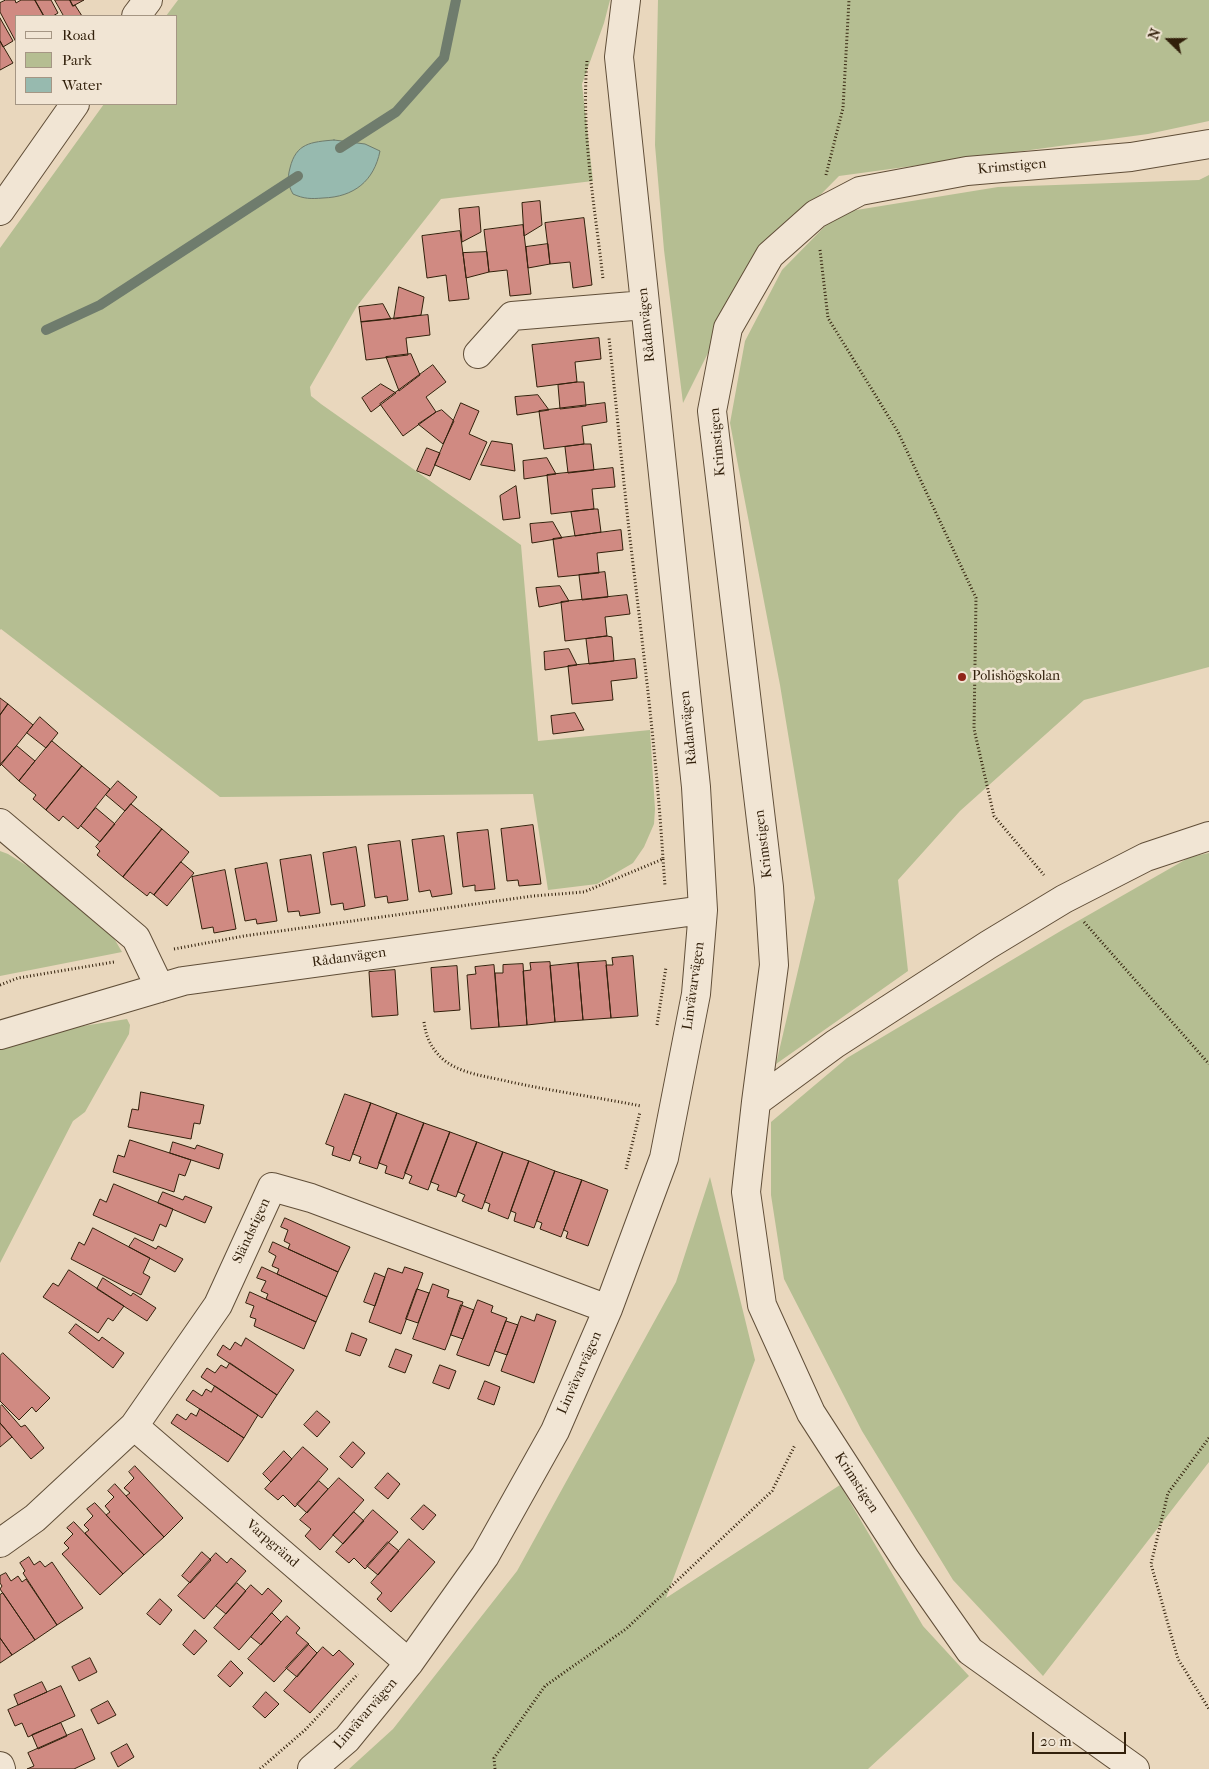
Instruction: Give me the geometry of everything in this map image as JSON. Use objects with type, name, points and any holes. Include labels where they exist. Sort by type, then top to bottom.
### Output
[{"type":"street","points":[[137,15],[148,0]]},
{"type":"street","name":"Rådanvägen","points":[[0,1035],[192,980],[703,910],[696,787],[619,57],[626,0]]},
{"type":"street","points":[[0,211],[74,105]]},
{"type":"street","name":"Krimstigen","points":[[1135,1769],[970,1650],[906,1560],[811,1413],[762,1305],[746,1192],[774,965],[769,887],[712,410],[728,328],[770,255],[816,214],[860,191],[967,171],[1132,157],[1209,144]]},
{"type":"street","points":[[478,354],[512,316],[645,305]]},
{"type":"street","points":[[0,823],[136,938],[160,988]]},
{"type":"street","points":[[756,1102],[835,1044],[988,945],[1064,899],[1146,856],[1209,836]]},
{"type":"street","name":"Linvävarvägen","points":[[312,1769],[347,1739],[409,1663],[485,1556],[555,1431],[608,1309],[664,1158],[696,994],[703,910]]},
{"type":"street","name":"Sländstigen","points":[[0,1543],[35,1518],[134,1426],[218,1305],[272,1187],[310,1198],[608,1309]]},
{"type":"street","name":"Varpgränd","points":[[134,1426],[409,1663]]},
{"type":"path","points":[[849,0],[843,108],[816,214],[828,318],[898,432],[976,598],[974,729],[994,816],[1209,1064]]},
{"type":"path","points":[[588,55],[585,84],[587,145],[650,702],[660,802],[667,915]]},
{"type":"path","points":[[0,985],[18,978],[136,958],[253,935],[533,896],[584,892],[663,859]]},
{"type":"path","points":[[656,1032],[666,960]]},
{"type":"path","points":[[424,1022],[426,1036],[433,1048],[445,1060],[464,1072],[539,1088],[641,1106]]},
{"type":"path","points":[[624,1175],[644,1097]]},
{"type":"path","points":[[495,1769],[494,1758],[545,1686],[626,1629],[772,1491],[811,1413]]},
{"type":"path","points":[[1209,1438],[1168,1493],[1151,1564],[1178,1659],[1209,1709]]},
{"type":"path","points":[[260,1769],[305,1730],[358,1674],[385,1642]]},
{"type":"green space","points":[[178,0],[610,0],[604,23],[582,84],[593,181],[441,199],[357,306],[310,387],[311,396],[321,404],[521,545],[538,741],[650,730],[655,809],[654,824],[644,847],[633,863],[597,884],[548,890],[533,794],[220,797],[0,630],[0,248],[103,105],[178,105],[178,15],[167,15]]},
{"type":"green space","points":[[658,0],[1209,0],[1209,121],[1148,134],[839,176],[764,252],[721,327],[683,403],[664,250],[655,145]]},
{"type":"green space","points":[[1209,175],[1209,667],[1084,700],[960,811],[898,880],[908,971],[776,1064],[815,898],[780,685],[730,423],[745,341],[782,270],[838,213],[998,187],[1199,180]]},
{"type":"green space","points":[[0,851],[29,867],[111,933],[122,952],[0,976]]},
{"type":"green space","points":[[1209,853],[1209,1462],[1043,1676],[953,1580],[862,1431],[784,1279],[771,1195],[771,1122],[847,1058],[1064,929],[1190,857]]},
{"type":"green space","points":[[127,1019],[130,1025],[129,1034],[85,1112],[73,1121],[0,1263],[0,1047],[20,1036]]},
{"type":"green space","points":[[710,1177],[755,1360],[666,1598],[840,1485],[923,1626],[969,1676],[868,1769],[349,1769],[393,1729],[517,1571],[676,1282]]},
{"type":"water","points":[[334,140],[365,144],[380,151],[377,162],[368,179],[353,191],[334,197],[308,198],[293,194],[289,185],[288,175],[296,153],[306,145]]},
{"type":"building","points":[[6,0],[15,0],[16,3],[21,0],[35,0],[43,15],[15,15],[15,40],[0,12],[0,3]]},
{"type":"building","points":[[35,0],[51,0],[58,13],[55,15],[43,15]]},
{"type":"building","points":[[55,0],[70,0],[81,15],[63,15]]},
{"type":"building","points":[[70,0],[84,0],[73,6]]},
{"type":"building","points":[[0,18],[13,41],[3,47],[0,41]]},
{"type":"building","points":[[0,41],[13,63],[0,70]]},
{"type":"building","points":[[540,201],[542,225],[524,236],[522,203]]},
{"type":"building","points":[[479,207],[481,232],[462,242],[459,209]]},
{"type":"building","points":[[584,218],[592,285],[573,288],[570,262],[550,264],[545,223]]},
{"type":"building","points":[[523,225],[531,294],[510,296],[507,270],[489,272],[484,230]]},
{"type":"building","points":[[460,231],[469,299],[449,301],[446,275],[427,278],[422,236]]},
{"type":"building","points":[[548,244],[550,264],[528,268],[526,247]]},
{"type":"building","points":[[487,252],[489,272],[466,278],[463,253]]},
{"type":"building","points":[[399,287],[424,297],[421,315],[394,319]]},
{"type":"building","points":[[383,304],[391,319],[361,322],[359,307]]},
{"type":"building","points":[[428,315],[430,335],[406,338],[408,355],[366,360],[361,322]]},
{"type":"building","points":[[599,338],[601,359],[575,362],[577,382],[537,387],[532,345]]},
{"type":"building","points":[[411,354],[420,375],[399,391],[386,357]]},
{"type":"building","points":[[433,365],[446,382],[426,397],[436,412],[403,436],[380,404]]},
{"type":"building","points":[[584,382],[586,406],[560,409],[558,385]]},
{"type":"building","points":[[381,384],[396,393],[371,412],[362,398]]},
{"type":"building","points":[[538,395],[549,410],[517,415],[515,397]]},
{"type":"building","points":[[461,403],[479,411],[469,434],[487,442],[470,480],[435,465]]},
{"type":"building","points":[[605,403],[607,422],[582,426],[584,444],[544,449],[539,411]]},
{"type":"building","points":[[442,410],[454,421],[443,444],[418,424]]},
{"type":"building","points":[[492,441],[512,444],[515,471],[481,465]]},
{"type":"building","points":[[591,444],[594,470],[568,473],[565,447]]},
{"type":"building","points":[[427,448],[440,453],[430,476],[417,471]]},
{"type":"building","points":[[547,458],[556,474],[524,479],[523,461]]},
{"type":"building","points":[[613,468],[615,487],[592,489],[594,509],[551,514],[547,475]]},
{"type":"building","points":[[516,486],[520,518],[503,520],[500,496]]},
{"type":"building","points":[[598,509],[601,532],[575,536],[571,512]]},
{"type":"building","points":[[553,522],[562,538],[532,543],[530,524]]},
{"type":"building","points":[[621,530],[623,550],[597,553],[599,573],[558,577],[553,539]]},
{"type":"building","points":[[605,572],[608,597],[582,600],[579,575]]},
{"type":"building","points":[[560,586],[569,601],[539,607],[536,588]]},
{"type":"building","points":[[627,595],[630,614],[605,617],[607,636],[565,641],[561,602]]},
{"type":"building","points":[[612,637],[614,661],[589,664],[586,639]]},
{"type":"building","points":[[569,649],[577,665],[545,670],[544,652]]},
{"type":"building","points":[[635,659],[637,678],[611,681],[613,700],[572,704],[568,666]]},
{"type":"building","points":[[0,698],[8,704],[0,715]]},
{"type":"building","points":[[8,704],[33,725],[0,766],[0,715]]},
{"type":"building","points":[[575,713],[584,730],[553,734],[551,716]]},
{"type":"building","points":[[40,717],[58,733],[46,748],[27,733]]},
{"type":"building","points":[[52,741],[82,766],[46,810],[33,799],[36,795],[19,781]]},
{"type":"building","points":[[17,746],[35,761],[19,781],[1,764]]},
{"type":"building","points":[[82,766],[110,789],[78,829],[63,816],[59,821],[46,810]]},
{"type":"building","points":[[118,781],[137,797],[125,811],[106,795]]},
{"type":"building","points":[[131,804],[162,829],[123,877],[97,855],[100,851],[96,847]]},
{"type":"building","points":[[96,808],[115,824],[100,842],[81,826]]},
{"type":"building","points":[[533,825],[541,884],[519,886],[518,880],[507,881],[501,829]]},
{"type":"building","points":[[162,829],[189,852],[154,895],[150,892],[147,896],[123,877]]},
{"type":"building","points":[[488,830],[495,889],[475,891],[475,885],[463,887],[457,833]]},
{"type":"building","points":[[444,836],[452,894],[432,897],[430,890],[419,892],[412,840]]},
{"type":"building","points":[[400,841],[408,900],[388,903],[387,896],[375,898],[368,845]]},
{"type":"building","points":[[356,847],[365,906],[344,910],[343,903],[331,905],[323,853]]},
{"type":"building","points":[[311,855],[320,913],[300,916],[299,911],[288,912],[280,860]]},
{"type":"building","points":[[181,862],[194,873],[167,906],[154,895]]},
{"type":"building","points":[[267,863],[277,921],[257,924],[256,919],[245,921],[235,869]]},
{"type":"building","points":[[225,870],[236,929],[214,933],[213,927],[202,929],[192,877]]},
{"type":"building","points":[[633,956],[638,1016],[611,1018],[606,965],[613,965],[612,958]]},
{"type":"building","points":[[606,961],[611,1018],[583,1020],[578,963]]},
{"type":"building","points":[[550,962],[555,1022],[527,1025],[523,971],[531,970],[530,963]]},
{"type":"building","points":[[578,963],[583,1020],[555,1022],[550,966]]},
{"type":"building","points":[[523,964],[527,1025],[499,1027],[495,973],[503,973],[503,965]]},
{"type":"building","points":[[494,965],[499,1027],[471,1029],[467,975],[476,974],[475,967]]},
{"type":"building","points":[[457,966],[460,1010],[434,1012],[431,968]]},
{"type":"building","points":[[395,970],[398,1015],[372,1017],[369,972]]},
{"type":"building","points":[[141,1092],[204,1105],[200,1124],[194,1123],[191,1139],[128,1127],[132,1109],[138,1110]]},
{"type":"building","points":[[345,1094],[371,1103],[350,1161],[332,1155],[334,1147],[326,1144]]},
{"type":"building","points":[[371,1103],[397,1113],[377,1169],[359,1163],[361,1157],[353,1154]]},
{"type":"building","points":[[397,1113],[424,1123],[403,1179],[385,1173],[387,1166],[379,1163]]},
{"type":"building","points":[[424,1123],[450,1132],[428,1190],[409,1183],[412,1176],[405,1173]]},
{"type":"building","points":[[450,1132],[477,1142],[456,1197],[437,1190],[439,1185],[431,1182]]},
{"type":"building","points":[[130,1140],[191,1160],[185,1176],[179,1174],[174,1192],[113,1172],[118,1155],[124,1157]]},
{"type":"building","points":[[173,1142],[195,1149],[197,1145],[223,1154],[219,1169],[170,1153]]},
{"type":"building","points":[[477,1142],[503,1152],[482,1209],[462,1201],[465,1195],[458,1192]]},
{"type":"building","points":[[503,1152],[529,1161],[508,1219],[488,1211],[490,1204],[485,1202]]},
{"type":"building","points":[[529,1161],[555,1171],[534,1228],[514,1221],[516,1213],[511,1211]]},
{"type":"building","points":[[555,1171],[582,1180],[561,1237],[540,1229],[542,1223],[537,1221]]},
{"type":"building","points":[[582,1180],[608,1190],[588,1246],[566,1238],[568,1232],[564,1230]]},
{"type":"building","points":[[114,1184],[173,1209],[166,1227],[160,1224],[153,1241],[93,1215],[100,1199],[106,1202]]},
{"type":"building","points":[[163,1192],[183,1200],[185,1196],[212,1207],[205,1223],[158,1203]]},
{"type":"building","points":[[285,1218],[350,1247],[338,1272],[288,1249],[290,1244],[284,1241],[288,1230],[281,1227]]},
{"type":"building","points":[[93,1228],[150,1258],[143,1273],[150,1277],[141,1295],[71,1259],[79,1242],[84,1245]]},
{"type":"building","points":[[135,1238],[156,1249],[158,1246],[183,1259],[175,1272],[129,1247]]},
{"type":"building","points":[[273,1242],[338,1272],[327,1297],[277,1274],[279,1269],[272,1266],[276,1256],[269,1252]]},
{"type":"building","points":[[262,1267],[327,1297],[316,1322],[266,1299],[268,1294],[261,1291],[266,1281],[257,1278]]},
{"type":"building","points":[[405,1267],[423,1273],[401,1334],[369,1322],[388,1268],[402,1273]]},
{"type":"building","points":[[69,1270],[124,1306],[113,1321],[108,1318],[98,1333],[43,1297],[53,1283],[58,1286]]},
{"type":"building","points":[[375,1273],[385,1277],[375,1306],[364,1302]]},
{"type":"building","points":[[103,1278],[131,1296],[133,1293],[156,1308],[147,1321],[97,1289]]},
{"type":"building","points":[[433,1284],[449,1290],[447,1297],[463,1302],[445,1350],[413,1339]]},
{"type":"building","points":[[417,1289],[429,1293],[418,1323],[406,1319]]},
{"type":"building","points":[[250,1292],[316,1322],[304,1349],[254,1326],[256,1319],[250,1317],[254,1306],[246,1303]]},
{"type":"building","points":[[478,1300],[493,1306],[491,1312],[507,1318],[489,1366],[457,1355]]},
{"type":"building","points":[[461,1305],[474,1310],[463,1339],[451,1335]]},
{"type":"building","points":[[537,1314],[556,1321],[534,1383],[501,1371],[521,1316],[534,1321]]},
{"type":"building","points":[[506,1321],[518,1325],[507,1355],[495,1351]]},
{"type":"building","points":[[76,1324],[99,1341],[102,1337],[124,1353],[113,1368],[69,1333]]},
{"type":"building","points":[[352,1333],[367,1339],[360,1356],[346,1351]]},
{"type":"building","points":[[246,1338],[294,1370],[277,1395],[217,1355],[223,1345],[230,1350],[235,1342],[241,1346]]},
{"type":"building","points":[[396,1349],[412,1355],[405,1373],[389,1367]]},
{"type":"building","points":[[3,1353],[50,1398],[36,1412],[32,1407],[19,1420],[0,1401],[0,1356]]},
{"type":"building","points":[[230,1363],[277,1395],[262,1418],[201,1377],[207,1368],[215,1373],[221,1365],[226,1368]]},
{"type":"building","points":[[440,1365],[456,1371],[449,1389],[433,1383]]},
{"type":"building","points":[[485,1381],[500,1387],[494,1405],[478,1399]]},
{"type":"building","points":[[215,1386],[258,1415],[244,1438],[186,1400],[193,1390],[202,1396],[206,1389],[211,1392]]},
{"type":"building","points":[[2,1405],[21,1427],[25,1425],[44,1448],[31,1459],[0,1423],[0,1407]]},
{"type":"building","points":[[200,1409],[244,1438],[228,1462],[171,1423],[177,1414],[186,1420],[191,1413],[196,1416]]},
{"type":"building","points":[[317,1411],[330,1422],[317,1437],[304,1425]]},
{"type":"building","points":[[0,1423],[12,1437],[0,1447]]},
{"type":"building","points":[[353,1442],[365,1453],[352,1468],[340,1457]]},
{"type":"building","points":[[303,1447],[328,1469],[295,1507],[283,1495],[278,1500],[265,1489]]},
{"type":"building","points":[[284,1451],[292,1459],[271,1482],[263,1474]]},
{"type":"building","points":[[135,1466],[183,1518],[164,1537],[126,1496],[130,1493],[124,1488],[134,1478],[129,1472]]},
{"type":"building","points":[[388,1473],[400,1484],[388,1499],[375,1488]]},
{"type":"building","points":[[339,1478],[364,1500],[320,1550],[305,1536],[311,1529],[300,1520]]},
{"type":"building","points":[[319,1481],[328,1489],[307,1513],[297,1504]]},
{"type":"building","points":[[115,1484],[164,1537],[144,1555],[106,1515],[110,1512],[105,1506],[114,1497],[108,1491]]},
{"type":"building","points":[[95,1503],[144,1555],[123,1574],[85,1533],[89,1530],[84,1525],[93,1516],[87,1509]]},
{"type":"building","points":[[424,1505],[436,1515],[423,1530],[411,1519]]},
{"type":"building","points":[[373,1510],[398,1532],[365,1569],[354,1558],[349,1563],[336,1552]]},
{"type":"building","points":[[354,1512],[364,1521],[343,1544],[333,1535]]},
{"type":"building","points":[[74,1522],[123,1574],[100,1595],[62,1554],[69,1548],[64,1543],[73,1534],[67,1528]]},
{"type":"building","points":[[409,1539],[435,1562],[391,1612],[377,1599],[382,1593],[371,1583]]},
{"type":"building","points":[[388,1542],[399,1551],[378,1575],[367,1566]]},
{"type":"building","points":[[202,1552],[211,1560],[190,1583],[182,1576]]},
{"type":"building","points":[[216,1553],[227,1563],[231,1558],[246,1571],[204,1619],[178,1596]]},
{"type":"building","points":[[29,1557],[34,1565],[40,1561],[45,1567],[52,1562],[83,1608],[57,1625],[23,1573],[25,1571],[20,1563]]},
{"type":"building","points":[[6,1573],[11,1581],[18,1576],[22,1582],[26,1579],[57,1625],[35,1640],[0,1589],[2,1586],[0,1576]]},
{"type":"building","points":[[237,1583],[246,1591],[226,1614],[216,1606]]},
{"type":"building","points":[[251,1585],[262,1595],[268,1588],[282,1601],[239,1650],[214,1628]]},
{"type":"building","points":[[3,1593],[35,1640],[12,1655],[0,1638],[0,1595]]},
{"type":"building","points":[[160,1599],[172,1610],[160,1625],[147,1614]]},
{"type":"building","points":[[272,1613],[281,1622],[261,1645],[251,1637]]},
{"type":"building","points":[[287,1616],[300,1628],[296,1633],[309,1644],[274,1682],[248,1659]]},
{"type":"building","points":[[195,1630],[207,1641],[194,1655],[183,1645]]},
{"type":"building","points":[[0,1638],[12,1655],[0,1663]]},
{"type":"building","points":[[308,1644],[317,1653],[297,1677],[286,1668]]},
{"type":"building","points":[[323,1647],[333,1656],[339,1650],[354,1664],[310,1713],[284,1691]]},
{"type":"building","points":[[90,1658],[97,1672],[79,1681],[72,1667]]},
{"type":"building","points":[[231,1661],[243,1673],[230,1687],[218,1676]]},
{"type":"building","points":[[42,1682],[47,1692],[18,1705],[14,1695]]},
{"type":"building","points":[[61,1686],[75,1716],[28,1737],[22,1723],[15,1726],[8,1710]]},
{"type":"building","points":[[266,1692],[279,1704],[265,1718],[253,1707]]},
{"type":"building","points":[[108,1701],[116,1715],[98,1724],[91,1710]]},
{"type":"building","points":[[61,1723],[67,1736],[38,1749],[32,1735]]},
{"type":"building","points":[[82,1729],[95,1759],[74,1769],[27,1769],[34,1766],[28,1753]]},
{"type":"building","points":[[127,1744],[134,1757],[118,1767],[111,1753]]},
{"type":"waterway","points":[[340,148],[396,112],[444,58],[456,0]]},
{"type":"waterway","points":[[46,330],[100,305],[298,176]]},
{"type":"place","name":"Polishögskolan","points":[[962,677]]}]
